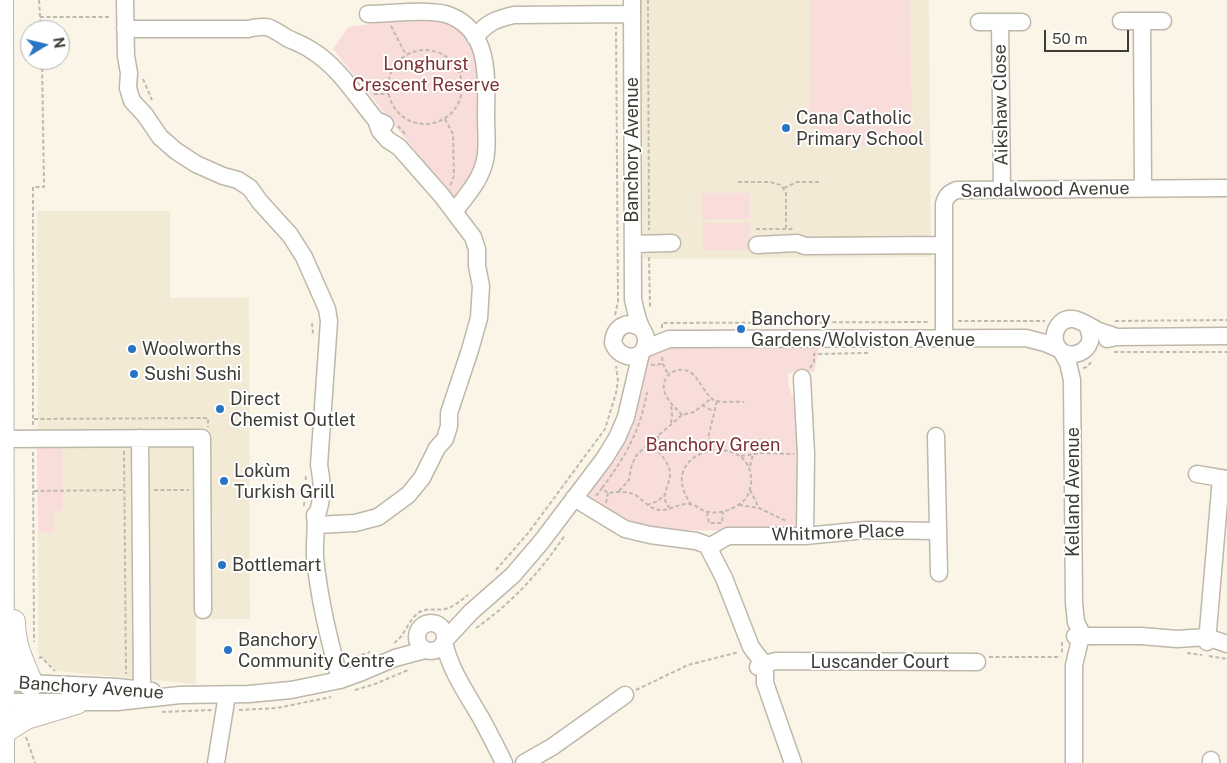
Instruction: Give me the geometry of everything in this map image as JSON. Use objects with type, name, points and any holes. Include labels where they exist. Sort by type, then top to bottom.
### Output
[{"type":"highway","points":[[1,0],[1,692],[10,726],[2,763]]},
{"type":"highway","points":[[0,466],[11,513],[14,639],[27,675]]},
{"type":"highway","points":[[10,726],[49,709],[76,694]]},
{"type":"street","points":[[125,0],[126,56],[129,74],[141,95],[145,115],[160,137],[176,151],[196,164],[223,176],[238,180],[250,188],[260,202],[276,218],[304,257],[317,290],[317,308],[327,339],[319,465],[314,483],[315,555],[325,623],[340,687]]},
{"type":"street","points":[[475,37],[485,25],[496,19],[514,14],[627,9]]},
{"type":"street","name":"Banchory Avenue","points":[[616,324],[633,299],[641,244],[627,9]]},
{"type":"street","points":[[368,14],[430,12],[451,16],[469,28],[482,52],[486,72],[486,159],[479,178],[454,212]]},
{"type":"street","points":[[1121,21],[1163,21]]},
{"type":"street","points":[[1142,21],[1144,188]]},
{"type":"street","name":"Aikshaw Close","points":[[979,22],[1022,22]]},
{"type":"street","name":"Aikshaw Close","points":[[1000,22],[1002,189]]},
{"type":"street","points":[[126,23],[248,29],[262,36],[273,38],[285,37],[312,50],[335,70],[376,120],[387,125],[394,134],[399,147],[454,212],[463,226],[464,239],[469,252],[478,266],[480,286],[479,318],[449,413],[440,422],[436,433],[437,448],[422,478],[408,496],[378,517],[355,523],[316,521]]},
{"type":"street","name":"Sandalwood Avenue","points":[[944,338],[944,204],[945,199],[951,192],[957,190],[1002,189],[1227,188]]},
{"type":"street","points":[[756,237],[944,245]]},
{"type":"street","points":[[641,244],[672,243]]},
{"type":"street","name":"Banchory Avenue","points":[[633,299],[656,332],[646,338],[643,351]]},
{"type":"street","points":[[1026,338],[1049,326],[1069,319],[1081,320],[1116,345]]},
{"type":"street","points":[[632,389],[616,357],[614,343],[616,324],[630,324],[656,332],[1026,338],[1045,342],[1072,355],[1116,345],[1227,336]]},
{"type":"street","points":[[1074,374],[1077,363],[1089,351],[1090,334],[1086,324]]},
{"type":"street","points":[[1049,326],[1054,334],[1056,345],[1061,351]]},
{"type":"street","points":[[616,357],[631,357],[643,351]]},
{"type":"street","points":[[437,646],[471,612],[513,575],[542,541],[604,458],[617,438],[626,418],[643,351]]},
{"type":"street","name":"Kelland Avenue","points":[[1061,351],[1074,374],[1074,603],[1070,614],[1070,623],[1078,636],[1072,661],[1074,763]]},
{"type":"street","points":[[804,378],[805,529]]},
{"type":"street","points":[[936,436],[939,573]]},
{"type":"street","points":[[129,686],[132,438]]},
{"type":"street","points":[[1,439],[202,438],[203,610]]},
{"type":"street","points":[[1197,474],[1224,478],[1207,640]]},
{"type":"street","points":[[574,498],[625,529],[656,536],[679,537],[702,542],[714,548],[744,630],[747,650],[762,666],[762,691],[770,701],[793,763]]},
{"type":"street","name":"Whitmore Place","points":[[714,548],[737,535],[805,529],[938,531]]},
{"type":"street","points":[[437,646],[418,643],[417,634],[424,624],[436,623],[471,612]]},
{"type":"street","points":[[436,623],[442,628],[437,646],[458,679],[504,763]]},
{"type":"street","name":"Banchory Avenue","points":[[1,692],[76,694],[129,686],[222,702],[290,690],[340,687],[395,651],[417,634]]},
{"type":"street","points":[[1078,636],[1141,636],[1178,645],[1207,640],[1227,644]]},
{"type":"street","points":[[1207,640],[1227,649]]},
{"type":"street","name":"Banchory Avenue","points":[[395,651],[437,646]]},
{"type":"street","name":"Luscander Court","points":[[762,666],[776,661],[977,662]]},
{"type":"street","name":"Banchory Avenue","points":[[1,692],[27,675],[76,694]]},
{"type":"street","name":"Banchory Avenue","points":[[129,686],[180,695]]},
{"type":"street","points":[[524,763],[552,747],[625,696]]},
{"type":"street","points":[[216,763],[222,702]]},
{"type":"path","points":[[39,0],[40,20]]},
{"type":"path","points":[[648,0],[641,244],[650,308]]},
{"type":"path","points":[[616,324],[627,9]]},
{"type":"path","points":[[387,14],[394,33],[406,55]]},
{"type":"path","points":[[40,17],[126,23]]},
{"type":"path","points":[[418,50],[430,50],[448,57],[460,72],[462,93],[459,103],[454,112],[445,119],[434,123],[422,124],[411,121],[397,110],[389,94],[388,83],[391,72],[397,62],[406,55],[418,50]]},
{"type":"path","points":[[34,643],[33,187],[44,187],[42,70]]},
{"type":"path","points":[[372,95],[377,93],[389,94]]},
{"type":"path","points":[[445,119],[453,134],[454,169],[453,182],[450,186],[445,181]]},
{"type":"path","points":[[784,188],[797,182],[818,182],[818,180]]},
{"type":"path","points":[[738,182],[776,182],[784,188],[786,193],[786,228]]},
{"type":"path","points":[[756,237],[786,228],[793,228],[798,232]]},
{"type":"path","points":[[668,374],[663,364],[656,332],[944,322]]},
{"type":"path","points":[[1116,345],[1227,352]]},
{"type":"path","points":[[1074,374],[1086,367],[1089,351]]},
{"type":"path","points":[[804,378],[814,362],[814,354],[871,353]]},
{"type":"path","points":[[494,572],[530,532],[605,429],[618,380],[616,357]]},
{"type":"path","points":[[682,414],[671,404],[664,389],[664,381],[668,374],[676,370],[690,372],[712,398],[717,401],[744,402]]},
{"type":"path","points":[[619,491],[629,480],[635,457],[645,447],[682,414],[694,412],[712,398]]},
{"type":"path","points":[[702,452],[708,438],[717,401]]},
{"type":"path","points":[[671,404],[671,424]]},
{"type":"path","points":[[702,405],[714,412]]},
{"type":"path","points":[[33,419],[208,418],[208,427]]},
{"type":"path","points":[[647,505],[658,501],[664,494],[670,473],[667,464],[658,451],[658,436]]},
{"type":"path","points":[[129,686],[132,438]]},
{"type":"path","points":[[708,438],[721,449],[740,456],[761,453],[806,454]]},
{"type":"path","points":[[645,447],[658,451]]},
{"type":"path","points":[[721,449],[702,452],[694,456],[685,466],[682,478],[683,492],[691,504],[707,512],[723,512],[744,501],[750,490],[751,477],[749,468],[740,456]]},
{"type":"path","points":[[749,468],[753,454]]},
{"type":"path","points":[[602,488],[608,493],[606,505],[595,498],[602,488]]},
{"type":"path","points":[[34,491],[202,490]]},
{"type":"path","points":[[750,490],[758,508]]},
{"type":"path","points":[[608,493],[619,491],[636,495],[647,505],[665,511],[691,504]]},
{"type":"path","points":[[664,494],[666,505],[671,509]]},
{"type":"path","points":[[684,505],[686,497]]},
{"type":"path","points":[[739,504],[758,508],[805,529]]},
{"type":"path","points":[[707,512],[709,524],[722,523],[723,512]]},
{"type":"path","points":[[473,630],[508,603],[532,579],[568,532]]},
{"type":"path","points":[[395,651],[411,620],[419,612],[432,609],[446,609],[454,606],[470,593]]},
{"type":"path","points":[[1178,645],[1227,659]]},
{"type":"path","points":[[349,660],[377,650]]},
{"type":"path","points":[[625,696],[688,665],[739,652]]},
{"type":"path","points":[[27,675],[41,657],[56,672]]},
{"type":"path","points":[[977,662],[983,657],[1072,661]]},
{"type":"path","points":[[356,690],[408,670]]},
{"type":"path","points":[[158,712],[222,702],[277,708],[307,703],[340,687]]},
{"type":"path","points":[[10,726],[36,763]]},
{"type":"shaded area","name":"Cana Catholic Primary School","points":[[641,0],[929,0],[931,257],[643,259]]},
{"type":"shaded area","points":[[37,211],[170,211],[170,298],[249,298],[250,619],[196,619],[196,684],[57,671],[38,654]]},
{"type":"green space","points":[[811,0],[910,0],[912,146],[848,146],[810,127]]},
{"type":"green space","name":"Longhurst Crescent Reserve","points":[[401,20],[435,21],[453,26],[470,39],[478,50],[481,160],[455,200],[333,49],[348,27]]},
{"type":"green space","points":[[702,193],[749,193],[749,219],[702,220]]},
{"type":"green space","points":[[703,223],[750,223],[750,250],[703,250]]},
{"type":"green space","name":"Banchory Green","points":[[669,344],[820,344],[814,372],[788,373],[789,388],[795,403],[799,499],[798,519],[795,527],[784,531],[658,530],[638,526],[602,511],[590,502],[588,495],[589,487],[627,436],[636,414],[645,357]]},
{"type":"green space","points":[[37,444],[62,444],[63,511],[54,511],[54,532],[38,532]]},
{"type":"place","name":"Cana Catholic Primary School","points":[[786,128]]},
{"type":"place","name":"Banchory Gardens/Wolviston Avenue","points":[[741,329]]},
{"type":"place","name":"Woolworths","points":[[132,349]]},
{"type":"place","name":"Sushi Sushi","points":[[134,374]]},
{"type":"place","name":"Direct Chemist Outlet","points":[[220,409]]},
{"type":"place","name":"Lokùm Turkish Grill","points":[[224,481]]},
{"type":"place","name":"Bottlemart","points":[[222,565]]},
{"type":"place","name":"Banchory Community Centre","points":[[228,650]]}]
